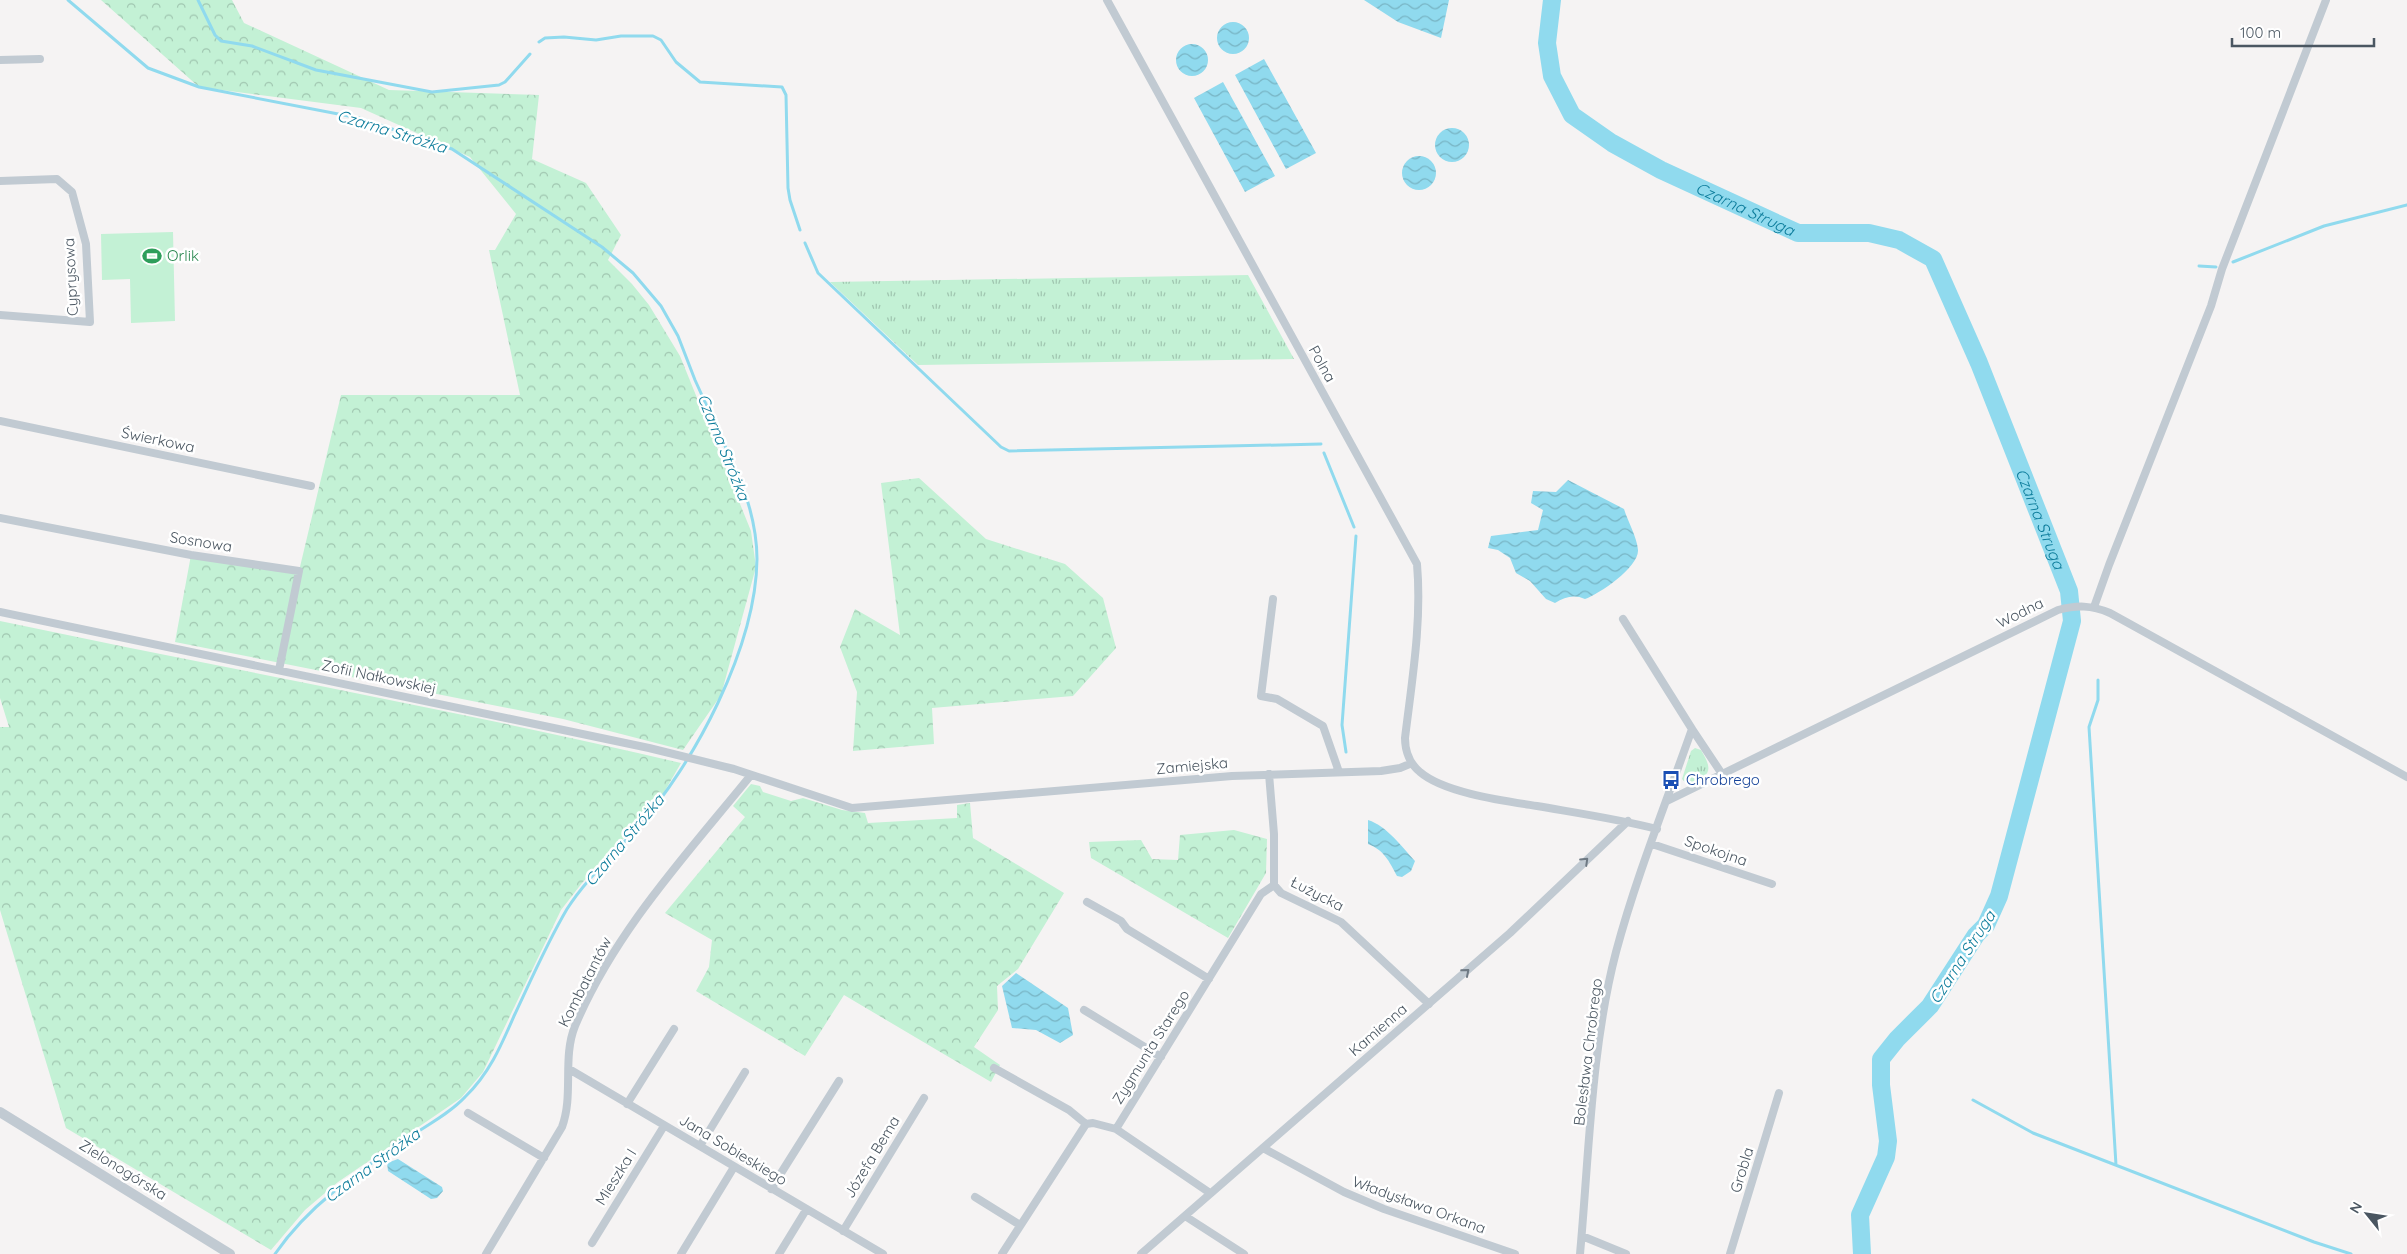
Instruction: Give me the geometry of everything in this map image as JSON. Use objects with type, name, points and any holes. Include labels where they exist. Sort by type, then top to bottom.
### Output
[{"type":"street","name":"Polna","points":[[1107,0],[1417,564],[1419,587],[1416,652],[1405,738],[1405,747],[1412,763]]},
{"type":"street","points":[[2094,607],[2211,306],[2222,269],[2326,0]]},
{"type":"street","points":[[0,60],[40,59]]},
{"type":"street","name":"Cyprysowa","points":[[0,181],[57,179],[72,192],[86,244],[90,322],[0,315]]},
{"type":"street","name":"Świerkowa","points":[[0,421],[311,486]]},
{"type":"street","name":"Sosnowa","points":[[0,518],[182,553],[299,571],[279,670]]},
{"type":"street","points":[[1274,599],[1261,696],[1277,699],[1323,726],[1339,772]]},
{"type":"street","name":"Wodna","points":[[1667,801],[2058,610],[2080,606],[2094,607],[2116,616],[2407,777]]},
{"type":"street","name":"Zofii Nałkowskiej","points":[[0,612],[684,757],[751,775]]},
{"type":"street","points":[[1623,618],[1722,774]]},
{"type":"street","points":[[1412,763],[1419,772],[1437,782],[1482,797],[1628,821],[1657,829],[1692,729]]},
{"type":"street","name":"Zamiejska","points":[[751,775],[838,805],[866,808],[1269,774],[1381,771],[1400,768],[1412,763]]},
{"type":"street","name":"Łużycka","points":[[1269,774],[1274,834],[1274,885],[1281,893],[1341,922],[1429,1004]]},
{"type":"street","name":"Kombatantów","points":[[486,1254],[544,1158],[566,1117],[571,1041],[575,1027],[622,940],[653,896],[751,775]]},
{"type":"street","name":"Kamienna","points":[[1141,1254],[1510,933],[1628,821]]},
{"type":"street","name":"Bolesława Chrobrego","points":[[1580,1254],[1605,1006],[1616,953],[1657,829]]},
{"type":"street","name":"Spokojna","points":[[1652,844],[1772,884]]},
{"type":"street","name":"Zygmunta Starego","points":[[1116,1129],[1261,894],[1274,885]]},
{"type":"street","name":"Zygmunta Starego","points":[[1086,902],[1121,921],[1127,929],[1209,979]]},
{"type":"street","points":[[1084,1010],[1161,1057]]},
{"type":"street","points":[[627,1104],[674,1029]]},
{"type":"street","points":[[994,1068],[1069,1110],[1086,1124],[1116,1129],[1210,1193]]},
{"type":"street","name":"Jana Sobieskiego","points":[[569,1069],[882,1254]]},
{"type":"street","points":[[700,1146],[745,1072]]},
{"type":"street","points":[[771,1189],[839,1081]]},
{"type":"street","name":"Grobla","points":[[1730,1254],[1779,1093]]},
{"type":"street","name":"Józefa Bema","points":[[843,1231],[924,1098]]},
{"type":"street","name":"Zielonogórska","points":[[0,1112],[230,1254]]},
{"type":"street","points":[[468,1113],[544,1158]]},
{"type":"street","points":[[1002,1254],[1086,1124]]},
{"type":"street","name":"Mieszka I","points":[[592,1243],[664,1126]]},
{"type":"street","name":"Władysława Orkana","points":[[1263,1148],[1344,1192],[1515,1254]]},
{"type":"street","points":[[681,1254],[734,1167]]},
{"type":"street","points":[[975,1197],[1020,1225]]},
{"type":"street","points":[[779,1254],[806,1210]]},
{"type":"street","points":[[1185,1216],[1244,1254]]},
{"type":"street","points":[[1582,1236],[1626,1254]]},
{"type":"green space","points":[[101,0],[232,0],[244,23],[389,90],[539,95],[532,159],[586,183],[621,235],[608,260],[632,284],[649,305],[680,356],[751,531],[756,567],[721,695],[683,750],[563,719],[175,642],[191,555],[299,571],[341,395],[520,395],[489,250],[495,250],[516,214],[470,157],[361,108],[199,87]]},
{"type":"green space","name":"Orlik","points":[[173,232],[175,321],[131,323],[130,279],[102,280],[101,234]]},
{"type":"green space","points":[[1248,275],[1294,359],[918,365],[830,282]]},
{"type":"green space","points":[[919,478],[986,539],[1065,564],[1103,598],[1116,648],[1073,696],[932,708],[934,744],[853,751],[857,692],[840,647],[855,609],[900,635],[881,483]]},
{"type":"green space","points":[[0,621],[427,707],[681,763],[659,801],[582,883],[561,910],[483,1072],[461,1098],[338,1182],[305,1210],[271,1250],[66,1128],[0,910],[0,727],[9,727],[0,698]]},
{"type":"green space","points":[[1695,748],[1701,750],[1705,757],[1708,763],[1708,772],[1688,785],[1682,779],[1691,751]]},
{"type":"green space","points":[[751,784],[760,786],[763,792],[791,801],[803,798],[842,810],[865,813],[868,823],[957,818],[957,805],[970,803],[973,838],[1064,893],[1018,969],[997,986],[998,1010],[974,1047],[1000,1065],[991,1082],[844,995],[805,1056],[696,991],[709,967],[712,940],[665,913],[745,817],[733,806]]},
{"type":"green space","points":[[1234,830],[1267,839],[1266,873],[1228,938],[1091,858],[1089,842],[1141,840],[1152,859],[1178,860],[1180,835]]},
{"type":"water","points":[[1364,0],[1449,0],[1441,38],[1398,22]]},
{"type":"water","points":[[1233,22],[1239,23],[1244,27],[1248,32],[1248,44],[1244,49],[1239,53],[1233,54],[1227,53],[1222,49],[1218,44],[1217,38],[1218,32],[1222,27],[1227,23]]},
{"type":"water","points":[[1192,44],[1198,45],[1203,49],[1207,54],[1207,66],[1203,71],[1198,75],[1192,76],[1186,75],[1181,71],[1177,66],[1176,60],[1177,54],[1181,49],[1186,45]]},
{"type":"water","points":[[1264,59],[1316,153],[1286,169],[1235,75]]},
{"type":"water","points":[[1223,82],[1275,176],[1245,192],[1194,98]]},
{"type":"water","points":[[1452,128],[1459,129],[1464,133],[1468,138],[1468,152],[1464,157],[1459,161],[1452,162],[1445,161],[1440,157],[1436,152],[1435,145],[1436,138],[1440,133],[1445,129]]},
{"type":"water","points":[[1419,156],[1426,157],[1431,161],[1435,166],[1435,180],[1431,185],[1426,189],[1419,190],[1412,189],[1407,185],[1403,180],[1402,173],[1403,166],[1407,161],[1412,157]]},
{"type":"water","points":[[1568,480],[1624,509],[1638,550],[1637,557],[1625,572],[1599,592],[1585,599],[1570,597],[1555,603],[1546,599],[1530,581],[1516,573],[1510,558],[1498,550],[1488,548],[1491,536],[1538,530],[1543,510],[1531,503],[1533,491],[1556,492]]},
{"type":"water","points":[[1368,820],[1388,832],[1415,861],[1411,871],[1402,877],[1397,876],[1382,853],[1374,846],[1368,844]]},
{"type":"water","points":[[1016,973],[1068,1008],[1073,1035],[1060,1043],[1036,1030],[1012,1028],[1002,986]]},
{"type":"water","points":[[398,1159],[442,1187],[443,1191],[437,1198],[431,1199],[388,1171],[387,1163]]},
{"type":"waterway","name":"Czarna Stróżka","points":[[68,0],[148,68],[199,87],[359,118],[452,149],[602,247],[633,273],[661,306],[678,336],[695,380],[740,479],[750,508],[754,528],[757,549],[754,593],[746,629],[734,666],[718,703],[700,739],[658,803],[591,877],[567,909],[546,948],[488,1069],[473,1088],[453,1108],[355,1175],[320,1203],[275,1254]]},
{"type":"waterway","points":[[198,0],[215,35],[221,41],[252,46],[316,70],[432,92],[499,85],[505,82],[530,54]]},
{"type":"waterway","name":"Czarna Struga","points":[[1552,0],[1547,43],[1552,76],[1572,115],[1612,143],[1661,170],[1798,233],[1869,233],[1899,240],[1933,259],[1979,363],[2069,591],[2072,621],[1999,896],[1986,925],[1976,935],[1930,1006],[1897,1039],[1881,1059],[1881,1085],[1888,1141],[1886,1157],[1860,1215],[1862,1254]]},
{"type":"waterway","points":[[539,42],[545,38],[564,37],[596,40],[621,36],[653,36],[661,40],[676,62],[700,82],[782,87],[786,95],[788,188],[800,230]]},
{"type":"waterway","points":[[2233,262],[2324,226],[2407,205]]},
{"type":"waterway","points":[[805,243],[818,273],[1001,447],[1009,451],[1321,444]]},
{"type":"waterway","points":[[2199,266],[2216,267]]},
{"type":"waterway","points":[[1324,453],[1354,527]]},
{"type":"waterway","points":[[1346,752],[1342,725],[1356,536]]},
{"type":"waterway","points":[[2098,680],[2098,700],[2089,727],[2116,1165]]},
{"type":"waterway","points":[[1973,1100],[2033,1133],[2314,1242],[2351,1254]]},
{"type":"place","name":"Orlik","points":[[152,256]]},
{"type":"place","name":"Chrobrego","points":[[1671,780]]}]
